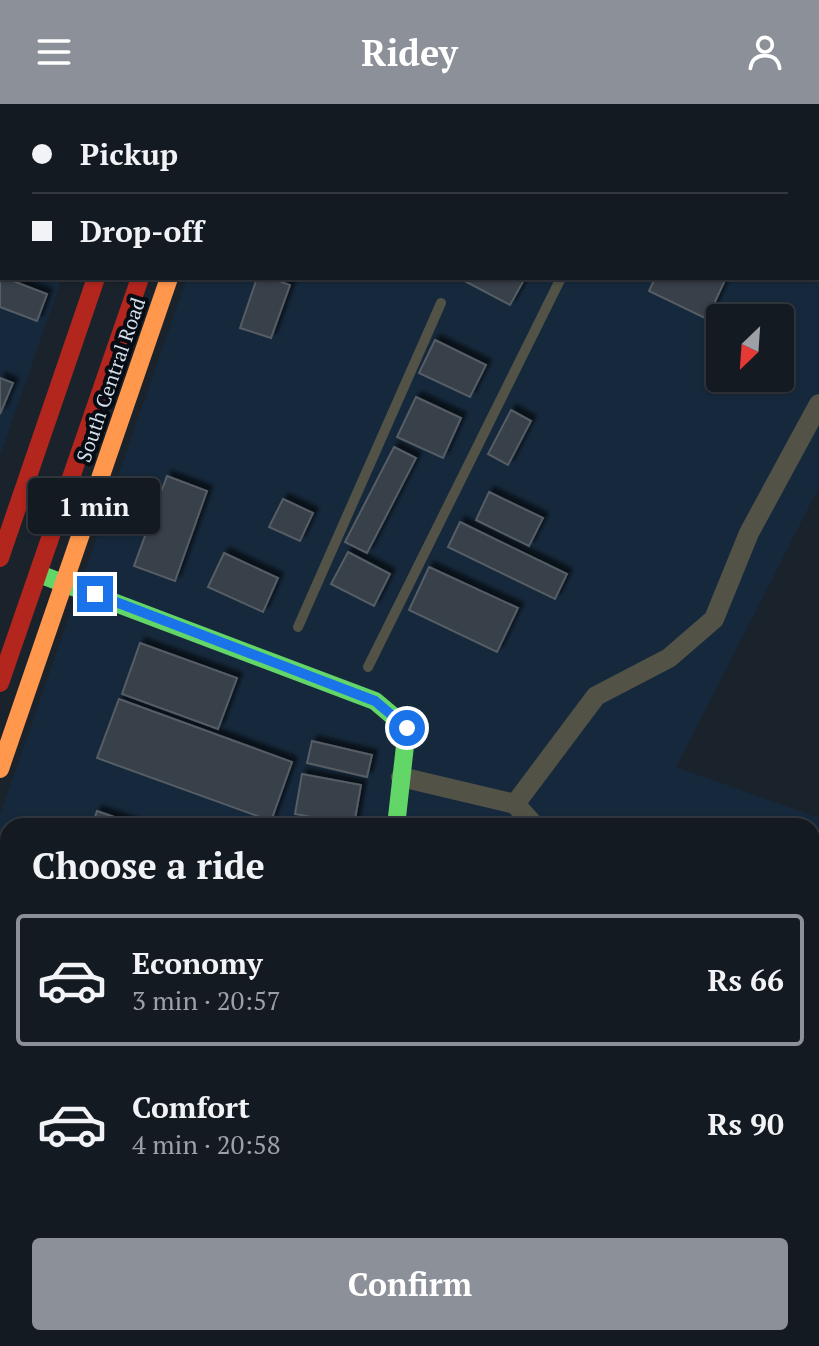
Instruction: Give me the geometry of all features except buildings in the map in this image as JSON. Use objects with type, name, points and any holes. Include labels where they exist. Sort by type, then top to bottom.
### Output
[{"type":"main road","points":[[0,558],[95,280]]},
{"type":"main road","name":"South Central Road","points":[[0,683],[139,280]]},
{"type":"main road","name":"South Central Road","points":[[0,769],[168,280]]},
{"type":"main road","points":[[39,574],[375,701],[407,728],[397,818]]},
{"type":"street","points":[[515,804],[596,696],[669,658],[714,619],[749,533],[819,404]]},
{"type":"street","points":[[401,777],[515,804],[528,818]]},
{"type":"lane","points":[[368,667],[560,280]]},
{"type":"lane","points":[[298,627],[441,303]]},
{"type":"shaded area","points":[[0,280],[61,280],[0,455]]},
{"type":"shaded area","points":[[186,280],[819,280],[819,487],[676,767],[819,818],[0,818]]},
{"type":"traffic: fast","points":[[39,574],[375,701],[407,728],[397,818]]},
{"type":"traffic: slow","points":[[0,769],[168,280]]},
{"type":"traffic: jam","points":[[0,558],[95,280]]},
{"type":"traffic: jam","points":[[0,683],[139,280]]},
{"type":"route","points":[[95,594],[375,701],[407,728]]}]
